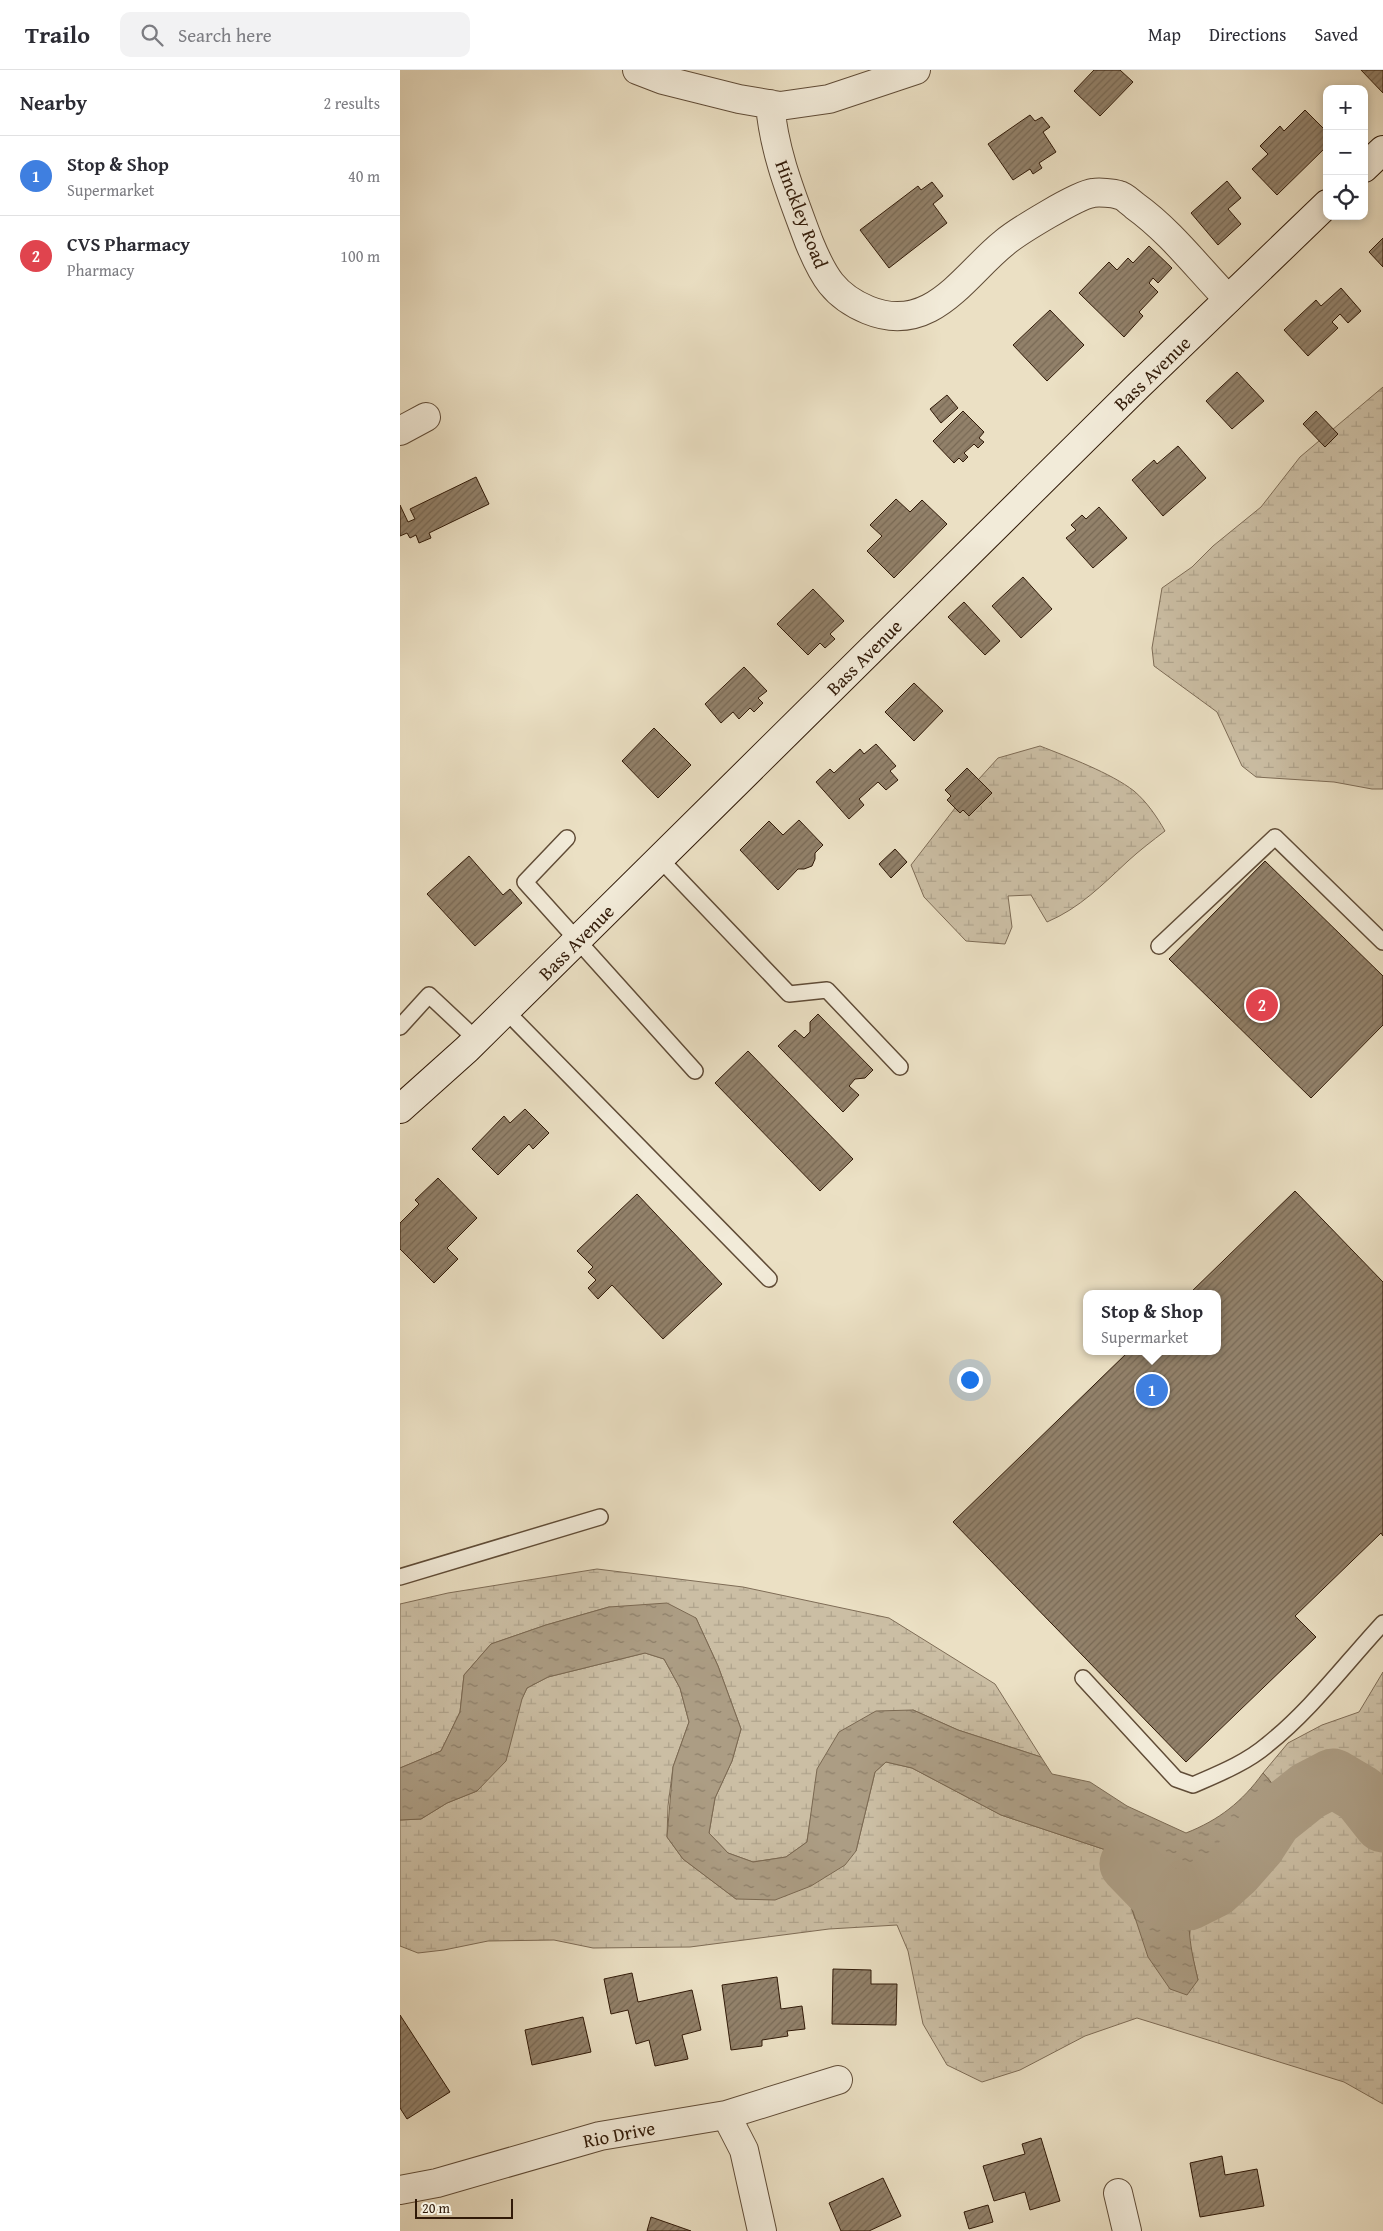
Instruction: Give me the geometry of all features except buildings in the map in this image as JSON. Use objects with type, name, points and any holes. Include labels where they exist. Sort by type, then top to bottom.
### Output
[{"type":"street","points":[[637,70],[663,80],[739,99],[780,106],[829,99],[916,70]]},
{"type":"street","name":"Hinckley Road","points":[[770,104],[772,128],[780,165],[813,251],[829,282],[849,302],[875,313],[908,317],[927,309],[958,289],[1004,243],[1061,208],[1092,193],[1120,195],[1150,217],[1228,299]]},
{"type":"street","points":[[1368,164],[1383,150]]},
{"type":"street","name":"Bass Avenue","points":[[400,1109],[477,1040],[1228,299],[1323,208]]},
{"type":"street","points":[[400,431],[426,417]]},
{"type":"street","name":"Rio Drive","points":[[400,2190],[437,2183],[600,2136],[726,2115],[838,2080]]},
{"type":"street","points":[[726,2115],[744,2150],[762,2231]]},
{"type":"street","points":[[1118,2193],[1126,2231]]},
{"type":"lane","points":[[1159,946],[1275,837],[1383,942]]},
{"type":"lane","points":[[567,838],[525,882],[576,941],[695,1071]]},
{"type":"lane","points":[[660,859],[790,994],[827,990],[900,1067]]},
{"type":"lane","points":[[400,1027],[429,995],[477,1040]]},
{"type":"lane","points":[[506,1011],[768,1279]]},
{"type":"lane","points":[[400,1577],[600,1517]]},
{"type":"lane","points":[[1083,1678],[1176,1779],[1193,1785],[1225,1771],[1266,1746],[1308,1709],[1383,1623]]},
{"type":"green space","points":[[1383,387],[1383,789],[1372,789],[1334,782],[1256,777],[1242,766],[1217,712],[1154,666],[1152,648],[1162,588],[1192,567],[1213,546],[1261,507],[1300,457]]},
{"type":"green space","points":[[1040,746],[1089,766],[1125,784],[1143,800],[1165,831],[1070,910],[1047,922],[1031,895],[1008,896],[1012,927],[1005,944],[966,941],[924,897],[911,865],[969,790],[998,758]]},
{"type":"green space","points":[[597,1569],[743,1587],[889,1618],[995,1684],[1041,1757],[958,1730],[913,1710],[818,1769],[807,1842],[786,1857],[753,1862],[728,1853],[709,1833],[715,1798],[732,1761],[741,1729],[718,1666],[696,1618],[609,1607],[546,1625],[491,1644],[464,1675],[460,1712],[441,1751],[400,1768],[400,1604],[448,1593]]},
{"type":"green space","points":[[645,1653],[664,1659],[680,1688],[689,1722],[673,1767],[668,1806],[667,1837],[683,1859],[736,1899],[856,1851],[875,1772],[886,1762],[912,1768],[1001,1815],[1106,1850],[1119,1869],[1135,1919],[1198,1980],[1189,1941],[1193,1902],[1202,1886],[1220,1879],[1277,1789],[1263,1773],[1288,1743],[1322,1725],[1359,1712],[1383,1672],[1383,2104],[1344,2082],[1137,2018],[1085,2036],[1020,2070],[982,2082],[947,2065],[923,2024],[908,1951],[897,1925],[829,1929],[690,1947],[593,1948],[554,1940],[488,1941],[418,1953],[400,1946],[400,1820],[421,1819],[447,1803],[477,1791],[527,1688],[548,1677]]},
{"type":"water","points":[[667,1603],[696,1618],[718,1666],[741,1729],[732,1761],[715,1798],[709,1833],[728,1853],[753,1862],[786,1857],[807,1842],[817,1769],[839,1732],[876,1711],[913,1710],[958,1730],[1041,1757],[1052,1774],[1090,1782],[1127,1806],[1186,1833],[1209,1822],[1229,1809],[1247,1793],[1263,1773],[1276,1788],[1282,1801],[1280,1816],[1268,1837],[1250,1856],[1222,1878],[1202,1889],[1193,1901],[1190,1910],[1189,1930],[1198,1980],[1187,1995],[1170,1989],[1148,1957],[1119,1869],[1106,1850],[1001,1815],[912,1768],[886,1762],[875,1772],[856,1851],[845,1865],[811,1886],[775,1900],[736,1899],[683,1859],[667,1837],[673,1767],[689,1722],[680,1688],[664,1659],[645,1653],[548,1677],[527,1688],[522,1699],[506,1761],[477,1791],[447,1803],[421,1819],[400,1820],[400,1768],[441,1751],[460,1712],[464,1675],[491,1644],[546,1625],[609,1607]]},
{"type":"waterway","points":[[1129,1864],[1159,1895],[1188,1901],[1214,1888],[1234,1870],[1256,1845],[1273,1819],[1308,1791],[1333,1778],[1360,1794],[1383,1823]]},
{"type":"place","name":"CVS Pharmacy","points":[[1262,1005]]},
{"type":"place","name":"Stop & Shop","points":[[1152,1390]]}]
